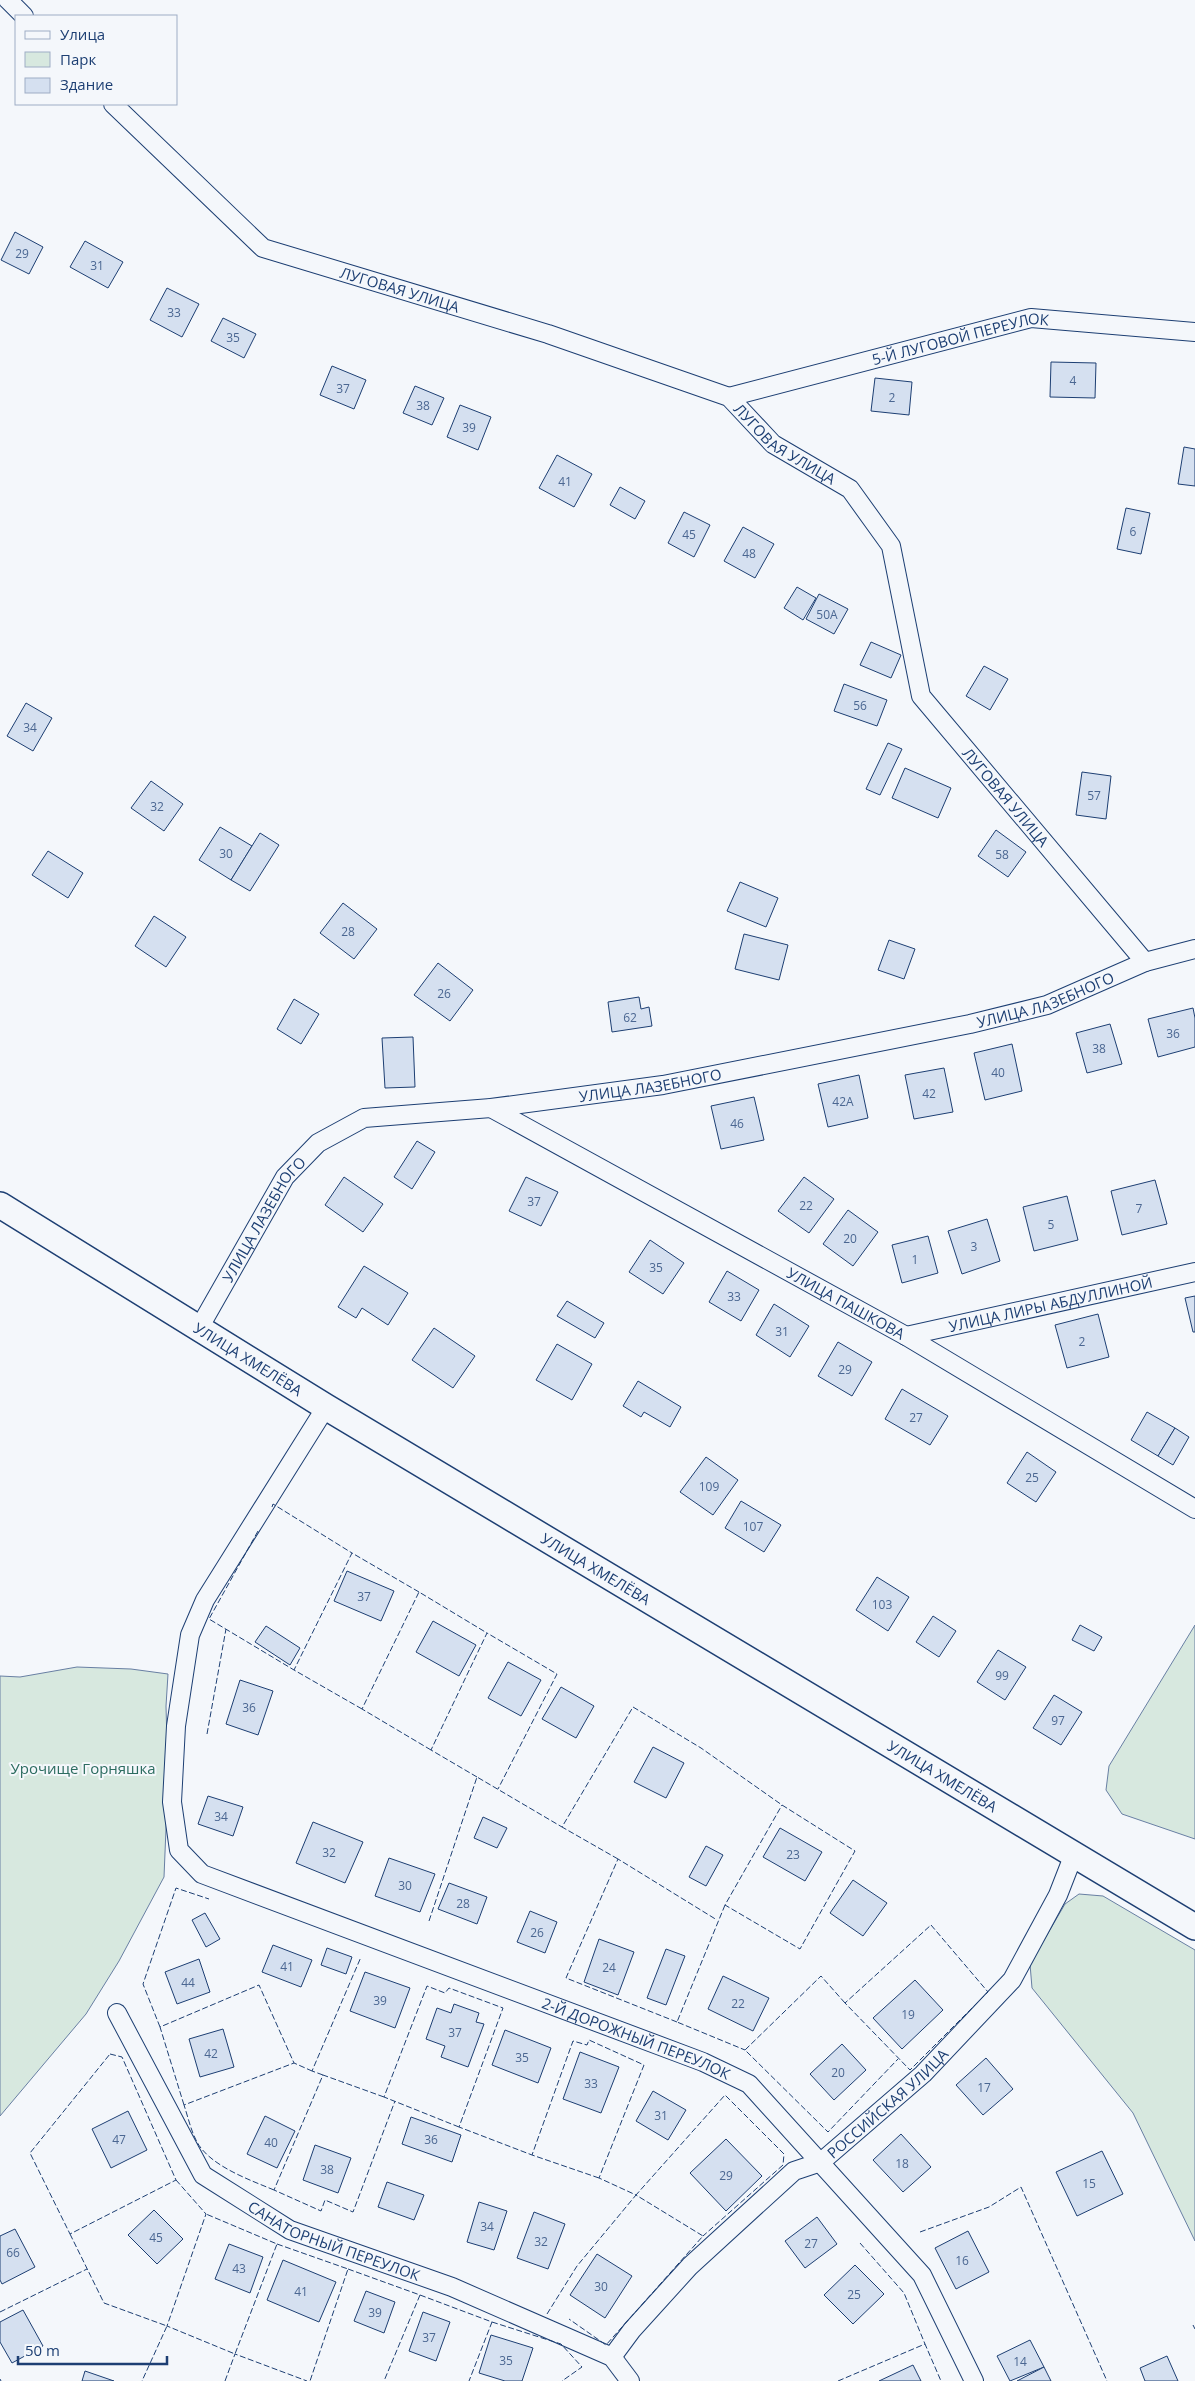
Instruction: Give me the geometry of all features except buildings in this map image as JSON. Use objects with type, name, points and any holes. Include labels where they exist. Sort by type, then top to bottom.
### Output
[{"type":"main road","name":"УЛИЦА ХМЕЛЁВА","points":[[0,1205],[198,1330],[1195,1927]]},
{"type":"main road","points":[[0,1222],[97,1277],[198,1330]]},
{"type":"street","points":[[8,0],[23,15]]},
{"type":"street","name":"ЛУГОВАЯ УЛИЦА","points":[[115,105],[263,248],[548,334],[729,397],[773,444],[850,489],[891,546],[921,696],[1145,962]]},
{"type":"street","name":"5-Й ЛУГОВОЙ ПЕРЕУЛОК","points":[[729,397],[1031,318],[1195,332]]},
{"type":"street","name":"УЛИЦА ЛАЗЕБНОГО","points":[[198,1330],[285,1177],[318,1143],[364,1118],[491,1108],[663,1085],[970,1024],[1046,1005],[1145,962],[1195,949]]},
{"type":"street","name":"УЛИЦА ПАШКОВА","points":[[491,1108],[906,1336],[1195,1510]]},
{"type":"street","name":"УЛИЦА ЛИРЫ АБДУЛЛИНОЙ","points":[[906,1336],[1195,1272]]},
{"type":"street","name":"2-Й ДОРОЖНЫЙ ПЕРЕУЛОК","points":[[326,1407],[205,1600],[190,1636],[176,1726],[172,1802],[180,1850],[202,1874],[703,2062],[748,2084],[922,2275],[974,2381]]},
{"type":"street","name":"РОССИЙСКАЯ УЛИЦА","points":[[612,2357],[632,2330],[690,2266],[794,2171],[821,2162],[923,2074],[1012,1980],[1058,1895],[1074,1854]]},
{"type":"street","name":"САНАТОРНЫЙ ПЕРЕУЛОК","points":[[117,2013],[202,2175],[290,2230],[452,2287],[612,2357],[630,2381]]},
{"type":"green space","points":[[1195,1625],[1195,1839],[1122,1814],[1106,1790],[1109,1766]]},
{"type":"green space","name":"Урочище Горняшка","points":[[77,1667],[131,1669],[168,1674],[166,1706],[168,1780],[164,1877],[119,1961],[86,2014],[0,2116],[0,1676],[20,1677]]},
{"type":"green space","points":[[1079,1894],[1103,1896],[1195,1950],[1195,2241],[1133,2113],[1032,1988],[1030,1964],[1065,1904]]},
{"type":"fence","points":[[272,1507],[273,1504],[352,1553]]},
{"type":"fence","points":[[258,1531],[209,1619],[294,1670]]},
{"type":"fence","points":[[362,1709],[294,1670],[352,1553],[419,1592]]},
{"type":"fence","points":[[431,1750],[362,1709],[419,1592],[487,1633]]},
{"type":"fence","points":[[207,1734],[226,1629]]},
{"type":"fence","points":[[477,1777],[431,1750],[487,1633],[557,1674],[498,1789]]},
{"type":"fence","points":[[618,1859],[562,1827],[633,1707],[701,1748],[782,1805]]},
{"type":"fence","points":[[429,1921],[477,1777],[562,1827]]},
{"type":"fence","points":[[782,1805],[855,1851],[800,1949],[725,1905],[782,1805]]},
{"type":"fence","points":[[677,2022],[566,1978],[618,1859],[717,1920]]},
{"type":"fence","points":[[160,2027],[143,1984],[176,1888],[209,1899]]},
{"type":"fence","points":[[725,1905],[677,2022],[745,2050]]},
{"type":"fence","points":[[931,1925],[988,1992],[910,2070],[845,2003],[931,1925]]},
{"type":"fence","points":[[323,2075],[312,2071],[361,1957]]},
{"type":"fence","points":[[845,2003],[821,1976],[745,2050],[828,2132],[898,2059]]},
{"type":"fence","points":[[184,2105],[160,2027],[259,1985],[294,2063]]},
{"type":"fence","points":[[459,2127],[384,2097],[427,1986],[445,1993],[449,1988],[503,2008],[459,2127],[532,2155]]},
{"type":"fence","points":[[599,2178],[532,2155],[573,2041],[587,2045],[589,2040],[644,2065],[599,2178],[636,2195],[725,2095],[784,2154],[783,2165],[703,2236]]},
{"type":"fence","points":[[110,2054],[122,2057],[176,2180],[70,2234],[30,2153],[110,2054]]},
{"type":"fence","points":[[274,2190],[231,2171],[203,2151],[191,2129],[184,2105],[294,2063],[312,2071]]},
{"type":"fence","points":[[384,2097],[323,2075],[274,2190],[321,2211],[325,2200],[353,2212],[395,2101]]},
{"type":"fence","points":[[176,2180],[206,2214],[167,2326],[235,2354],[277,2244],[206,2214]]},
{"type":"fence","points":[[920,2232],[989,2207],[1021,2187],[1107,2381]]},
{"type":"fence","points":[[547,2314],[577,2266],[636,2195],[703,2236],[606,2345],[569,2319]]},
{"type":"fence","points":[[70,2234],[104,2303],[167,2326],[142,2381]]},
{"type":"fence","points":[[860,2243],[904,2293],[925,2344]]},
{"type":"fence","points":[[277,2244],[348,2269],[310,2381]]},
{"type":"fence","points":[[0,2312],[87,2269]]},
{"type":"fence","points":[[348,2269],[420,2295],[384,2381]]},
{"type":"fence","points":[[420,2295],[492,2322],[469,2381]]},
{"type":"fence","points":[[492,2322],[561,2344],[582,2367],[562,2381]]},
{"type":"fence","points":[[1193,2325],[1195,2329]]},
{"type":"fence","points":[[838,2381],[925,2344],[941,2381]]},
{"type":"fence","points":[[225,2381],[235,2354],[307,2381]]}]
